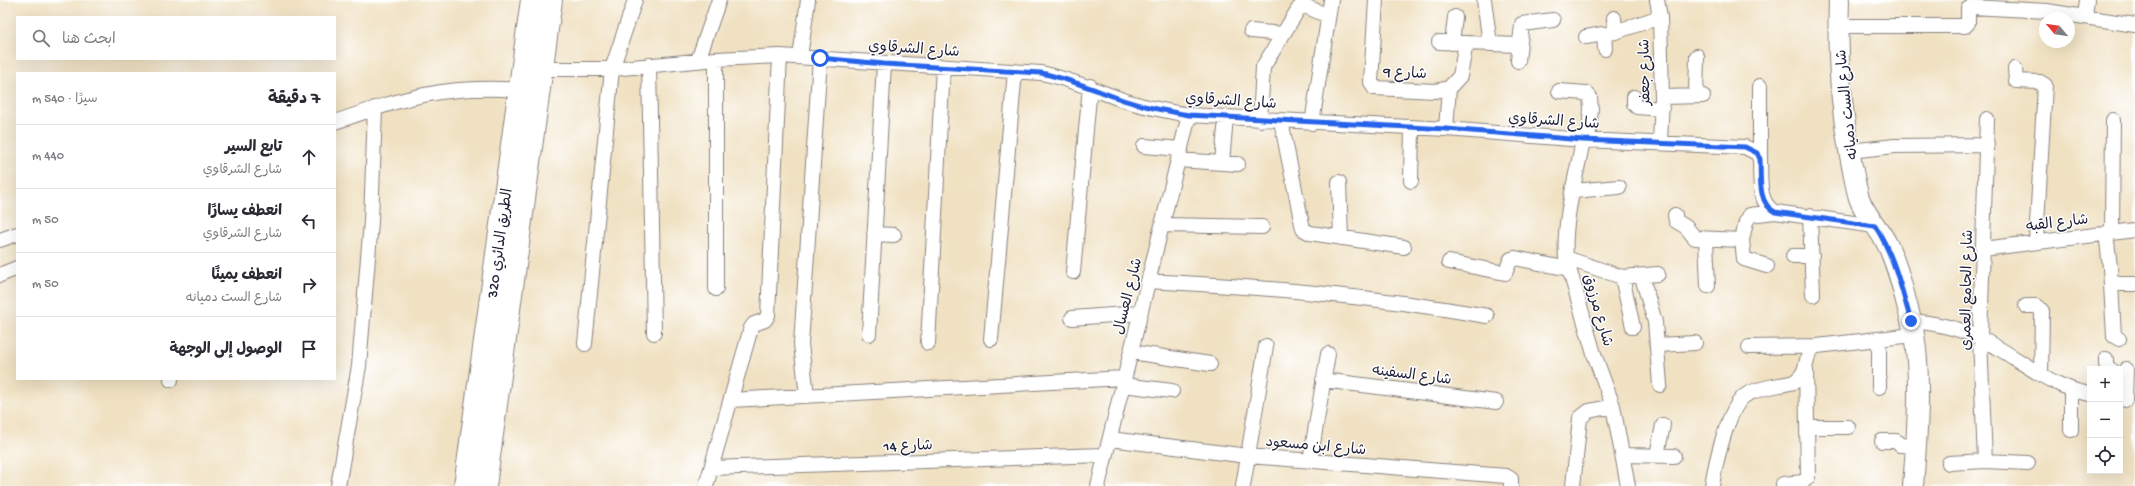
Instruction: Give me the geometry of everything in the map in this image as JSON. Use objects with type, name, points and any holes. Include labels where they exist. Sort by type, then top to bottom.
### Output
[{"type":"main road","name":"الطريق الدائري 320","points":[[465,486],[532,0]]},
{"type":"main road","name":"الطريق الدائري 320","points":[[485,486],[551,0]]},
{"type":"street","points":[[585,344],[612,69],[635,0]]},
{"type":"street","points":[[698,60],[719,0]]},
{"type":"street","points":[[800,57],[808,0]]},
{"type":"street","points":[[1312,123],[1331,0]]},
{"type":"street","name":"شارع 9","points":[[1376,0],[1371,85],[1377,88],[1435,91],[1449,88]]},
{"type":"street","points":[[1484,0],[1490,44]]},
{"type":"street","name":"شارع جعفر","points":[[1657,0],[1660,17],[1662,103],[1660,143]]},
{"type":"street","name":"شارع الست دميانه","points":[[1839,0],[1838,26],[1843,110],[1849,151],[1859,197],[1865,212],[1886,242],[1893,261],[1912,328],[1918,409],[1912,486]]},
{"type":"street","points":[[2085,17],[2087,0]]},
{"type":"street","points":[[1838,26],[1965,26],[1968,23],[1969,4],[2085,17],[2135,25]]},
{"type":"street","points":[[1260,120],[1263,67],[1301,6],[1305,6],[1328,16]]},
{"type":"street","points":[[1446,129],[1449,88],[1460,76],[1452,43],[1455,17]]},
{"type":"street","points":[[1586,37],[1610,33],[1660,17]]},
{"type":"street","points":[[1605,49],[1614,18]]},
{"type":"street","points":[[1518,61],[1522,24],[1553,20]]},
{"type":"street","points":[[1251,31],[1283,34]]},
{"type":"street","points":[[1452,43],[1519,45]]},
{"type":"street","points":[[706,486],[750,328],[754,324],[765,320],[768,315],[780,56]]},
{"type":"street","name":"شارع الشرقاوي","points":[[541,69],[612,69],[698,60],[780,56],[884,64],[1015,71],[1041,73],[1066,78],[1090,86],[1122,100],[1155,109],[1189,115],[1312,123],[1446,129],[1585,140],[1745,147],[1757,153],[1760,159]]},
{"type":"street","points":[[1634,97],[1634,104],[1637,107],[1700,96],[1697,56]]},
{"type":"street","points":[[807,396],[801,344],[820,58]]},
{"type":"street","points":[[716,59],[716,289]]},
{"type":"street","points":[[869,334],[884,64]]},
{"type":"street","points":[[649,65],[654,334]]},
{"type":"street","points":[[928,343],[943,67]]},
{"type":"street","points":[[2015,69],[2016,81],[2040,82],[2045,85],[2036,241]]},
{"type":"street","points":[[991,339],[1015,71]]},
{"type":"street","points":[[1073,272],[1090,86]]},
{"type":"street","points":[[1760,86],[1760,159],[1763,202],[1768,208],[1775,212]]},
{"type":"street","points":[[336,122],[375,108],[424,94],[460,88],[520,90]]},
{"type":"street","name":"شارع مرزوق","points":[[1559,91],[1586,93],[1590,97],[1591,108],[1573,191],[1565,242],[1568,263],[1594,354],[1613,406],[1628,486]]},
{"type":"street","points":[[338,486],[359,366],[371,222],[375,108]]},
{"type":"street","name":"شارع العسال","points":[[1101,486],[1105,455],[1189,115]]},
{"type":"street","points":[[1222,163],[1226,117]]},
{"type":"street","name":"شارع الجامع العمرى","points":[[1985,461],[1980,338],[1987,119]]},
{"type":"street","points":[[2113,120],[2109,233],[2114,336],[2119,339]]},
{"type":"street","points":[[1281,121],[1303,229],[1310,233],[1404,247]]},
{"type":"street","points":[[1411,181],[1412,128]]},
{"type":"street","points":[[1849,151],[1895,146],[1987,145]]},
{"type":"street","points":[[1144,146],[1179,155],[1222,163],[1238,164]]},
{"type":"street","points":[[1339,182],[1341,238]]},
{"type":"street","points":[[1573,191],[1619,187]]},
{"type":"street","points":[[1767,266],[1744,259],[1742,240],[1746,222],[1750,215],[1775,212],[1875,226]]},
{"type":"street","points":[[1675,215],[1676,221],[1686,227],[1695,238],[1742,240]]},
{"type":"street","points":[[1810,216],[1813,295]]},
{"type":"street","points":[[1162,225],[1262,227]]},
{"type":"street","name":"شارع القبه","points":[[1983,249],[2036,241],[2135,230]]},
{"type":"street","points":[[0,240],[16,234]]},
{"type":"street","points":[[874,234],[894,235]]},
{"type":"street","points":[[1706,239],[1708,286]]},
{"type":"street","points":[[1793,256],[1812,256]]},
{"type":"street","points":[[1449,262],[1504,273],[1511,258],[1515,258],[1568,263],[1622,277],[1642,277],[1658,274]]},
{"type":"street","points":[[0,275],[16,268]]},
{"type":"street","points":[[1622,277],[1633,327]]},
{"type":"street","points":[[1642,277],[1650,299],[1658,345],[1660,385]]},
{"type":"street","points":[[1148,281],[1316,292],[1415,304],[1486,316]]},
{"type":"street","points":[[2112,284],[2135,284]]},
{"type":"street","points":[[2026,306],[2037,306],[2042,311],[2041,375]]},
{"type":"street","points":[[1072,318],[1140,313]]},
{"type":"street","points":[[1750,347],[1817,346],[1879,339],[1912,328],[1942,325],[1980,338],[2041,375],[2071,390],[2087,393]]},
{"type":"street","points":[[1879,339],[1879,387]]},
{"type":"street","points":[[1658,345],[1695,343]]},
{"type":"street","points":[[1243,486],[1266,346]]},
{"type":"street","points":[[1783,484],[1803,482],[1808,477],[1806,370],[1810,350],[1817,346]]},
{"type":"street","points":[[1131,352],[1210,364]]},
{"type":"street","points":[[1310,461],[1328,354]]},
{"type":"street","points":[[2127,369],[2127,401]]},
{"type":"street","points":[[1712,486],[1722,444],[1738,402],[1746,395],[1755,391],[1794,382],[1800,379],[1806,370]]},
{"type":"street","name":"شارع السفينه","points":[[1323,380],[1496,402]]},
{"type":"street","points":[[731,400],[1124,382],[1172,391]]},
{"type":"street","points":[[2071,390],[2071,430]]},
{"type":"street","points":[[1573,486],[1580,418],[1589,411],[1613,406]]},
{"type":"street","points":[[1657,455],[1663,425]]},
{"type":"street","points":[[1807,427],[1848,427]]},
{"type":"street","name":"شارع ابن مسعود","points":[[1110,439],[1248,456],[1506,476],[1511,479],[1511,486]]},
{"type":"street","points":[[1882,441],[1896,441],[1900,446],[1916,446]]},
{"type":"street","points":[[1623,454],[1674,456]]},
{"type":"street","name":"شارع 14","points":[[711,468],[1105,455]]},
{"type":"street","points":[[1949,463],[1985,461],[2028,463]]},
{"type":"route","points":[[820,58],[884,64],[1041,73],[1066,78],[1090,86],[1122,100],[1155,109],[1189,115],[1312,123],[1446,129],[1583,140],[1745,147],[1752,149],[1757,153],[1760,159],[1763,202],[1768,208],[1775,212],[1875,226],[1886,242],[1911,321]]}]
